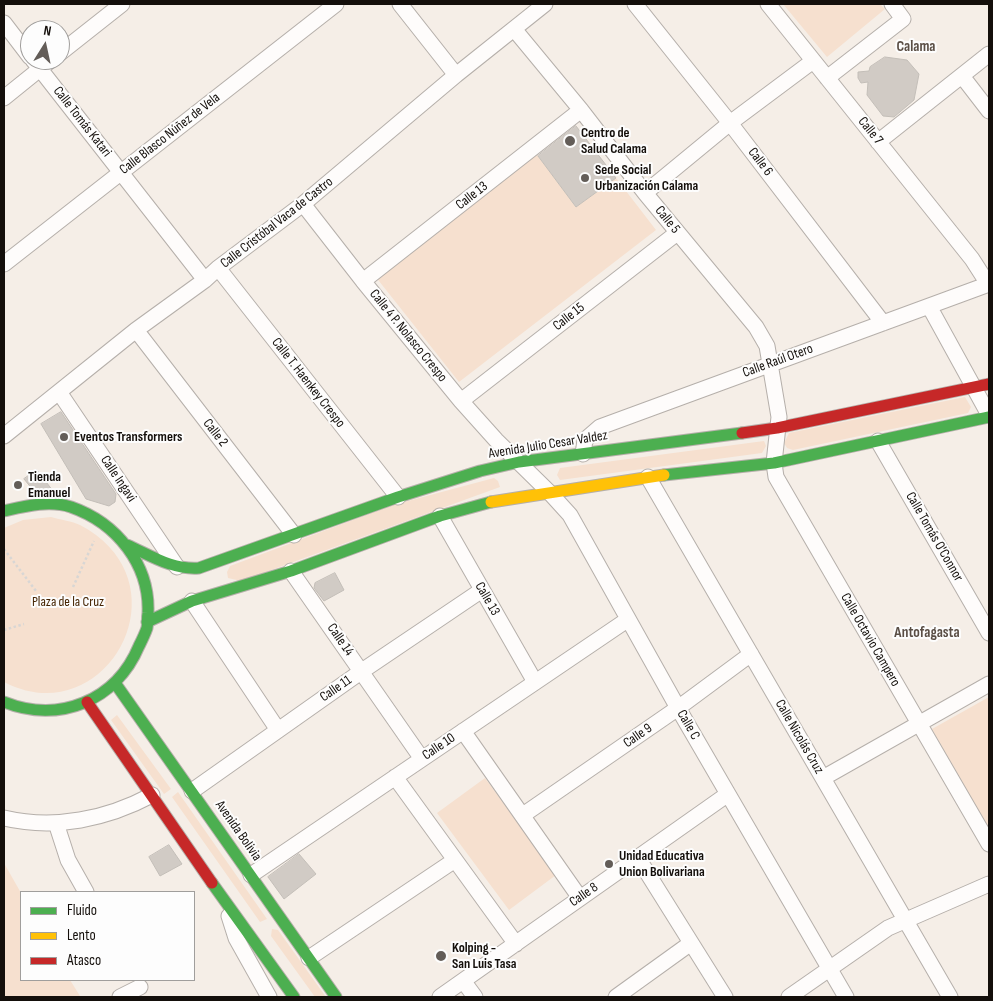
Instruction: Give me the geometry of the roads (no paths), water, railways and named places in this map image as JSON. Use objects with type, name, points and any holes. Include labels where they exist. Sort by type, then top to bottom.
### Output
[{"type":"main road","name":"Avenida Julio Cesar Valdez","points":[[127,545],[177,567],[199,568],[398,497],[480,471],[519,462],[777,428],[982,386]]},
{"type":"main road","points":[[147,622],[192,601],[291,571],[440,516],[500,500],[648,477],[774,463],[989,416]]},
{"type":"main road","points":[[4,511],[26,504],[59,504],[75,508],[104,522],[127,545],[136,558],[147,589],[148,605],[143,639],[127,670],[115,683],[87,702],[58,710],[41,711],[24,709],[4,702]]},
{"type":"main road","name":"Avenida Bolivia","points":[[115,683],[336,997]]},
{"type":"main road","points":[[87,702],[230,909],[294,997]]},
{"type":"street","points":[[70,45],[122,4]]},
{"type":"street","name":"Calle Blasco Núñez de Vela","points":[[4,264],[336,4]]},
{"type":"street","points":[[400,4],[456,75]]},
{"type":"street","name":"Calle Cristóbal Vaca de Castro","points":[[4,436],[136,330],[205,280],[218,268],[303,204],[456,75],[545,4]]},
{"type":"street","name":"Calle 6","points":[[635,4],[730,123],[882,323]]},
{"type":"street","name":"Calle 7","points":[[768,4],[972,259],[989,284]]},
{"type":"street","points":[[827,78],[903,19],[892,4]]},
{"type":"street","points":[[4,24],[20,44]]},
{"type":"street","name":"Calle 5","points":[[514,29],[581,110],[677,233],[756,327],[767,346],[771,364],[778,417],[777,428]]},
{"type":"street","points":[[878,142],[989,54]]},
{"type":"street","points":[[645,193],[730,123],[813,61]]},
{"type":"street","points":[[4,98],[34,70]]},
{"type":"street","name":"Calle Tomás Katari","points":[[46,70],[121,172],[205,280]]},
{"type":"street","points":[[962,76],[989,111]]},
{"type":"street","name":"Calle 13","points":[[363,282],[581,110]]},
{"type":"street","name":"Calle 4 P. Nolasco Crespo","points":[[303,204],[363,282],[461,401],[496,440],[519,462]]},
{"type":"street","name":"Calle 15","points":[[461,401],[677,233]]},
{"type":"street","name":"Calle T. Haenkey Crespo","points":[[218,268],[398,497]]},
{"type":"street","name":"Calle Raúl Otero","points":[[583,454],[584,440],[600,427],[989,284]]},
{"type":"street","points":[[929,306],[982,386],[989,416]]},
{"type":"street","name":"Calle 2","points":[[136,330],[294,535]]},
{"type":"street","name":"Calle Ingavi","points":[[59,392],[177,567]]},
{"type":"street","name":"Calle Octavio Campero","points":[[777,428],[774,463],[776,477],[989,844]]},
{"type":"street","name":"Calle Tomás O'Connor","points":[[878,441],[989,633]]},
{"type":"street","name":"Calle C","points":[[519,462],[570,515],[627,620],[828,969],[846,997]]},
{"type":"street","name":"Calle Nicolás Cruz","points":[[648,477],[950,997]]},
{"type":"street","name":"Calle 13","points":[[440,516],[535,682]]},
{"type":"street","name":"Calle 14","points":[[291,571],[422,759]]},
{"type":"street","name":"Calle 11","points":[[192,791],[362,671],[482,590]]},
{"type":"street","points":[[192,601],[278,730]]},
{"type":"street","name":"Calle 10","points":[[251,875],[627,620]]},
{"type":"street","name":"Calle 9","points":[[523,815],[678,708],[751,654]]},
{"type":"street","points":[[823,778],[989,684]]},
{"type":"street","points":[[463,731],[580,898]]},
{"type":"street","points":[[395,777],[516,944]]},
{"type":"street","name":"Calle 8","points":[[440,997],[464,982],[728,794]]},
{"type":"street","points":[[4,818],[56,823],[83,820],[133,805],[152,795]]},
{"type":"street","points":[[56,823],[68,860],[85,891]]},
{"type":"street","points":[[638,858],[725,997]]},
{"type":"street","points":[[309,958],[455,860]]},
{"type":"street","points":[[789,997],[881,933],[989,884]]},
{"type":"street","points":[[230,909],[230,923],[236,938],[269,997]]},
{"type":"street","points":[[616,997],[691,943]]},
{"type":"street","points":[[464,982],[475,997]]},
{"type":"street","points":[[120,997],[140,988]]},
{"type":"place","name":"Centro de Salud Calama","points":[[570,141]]},
{"type":"place","name":"Sede Social Urbanización Calama","points":[[585,178]]},
{"type":"place","name":"Eventos Transformers","points":[[64,437]]},
{"type":"place","name":"Tienda Emanuel","points":[[18,485]]},
{"type":"place","name":"Unidad Educativa Union Bolivariana","points":[[609,864]]},
{"type":"place","name":"Kolping - San Luis Tasa","points":[[441,956]]},
{"type":"district","name":"Calama","points":[[916,47]]},
{"type":"district","name":"Antofagasta","points":[[927,633]]},
{"type":"park label","name":"Plaza de la Cruz","points":[[68,602]]}]
